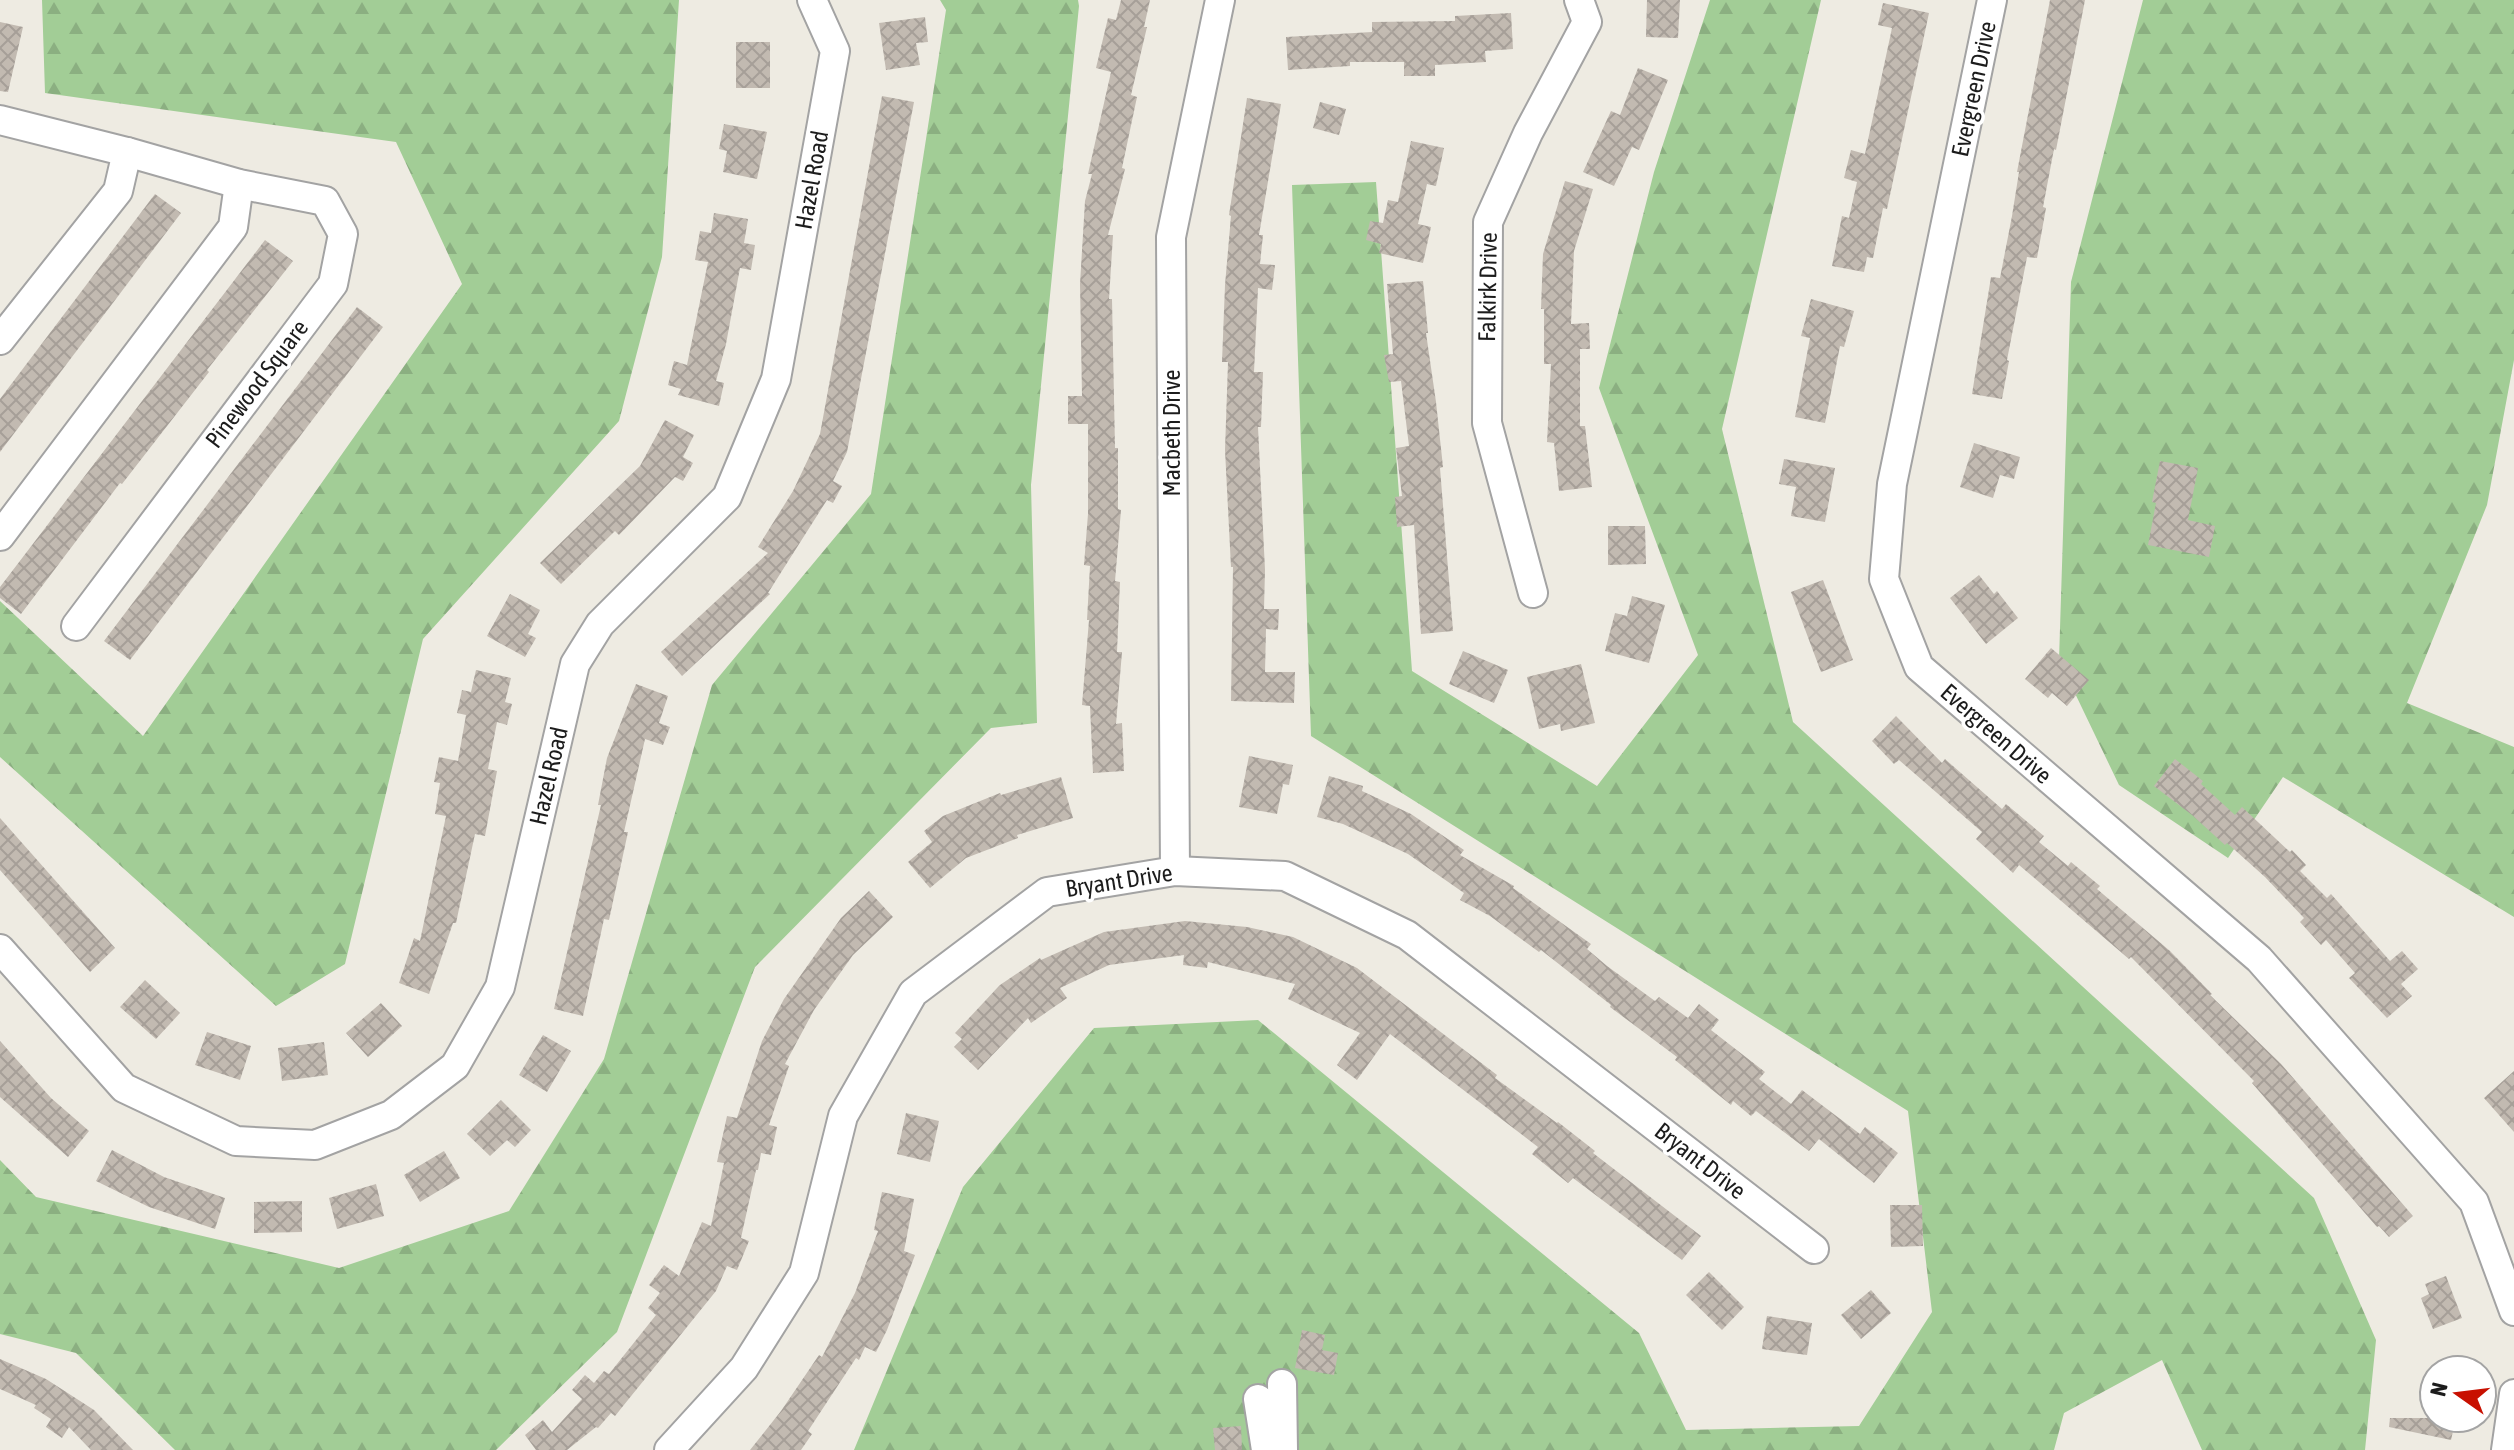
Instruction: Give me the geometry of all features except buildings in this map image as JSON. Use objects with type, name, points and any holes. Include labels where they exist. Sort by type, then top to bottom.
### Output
[{"type":"street","name":"Hazel Road","points":[[0,949],[124,1088],[236,1141],[315,1145],[391,1115],[455,1066],[500,987],[575,664],[600,624],[727,497],[776,379],[835,51],[812,0]]},
{"type":"street","name":"Macbeth Drive","points":[[1175,871],[1171,237],[1220,0]]},
{"type":"street","name":"Falkirk Drive","points":[[1533,593],[1487,423],[1488,222],[1528,133],[1587,22],[1579,0]]},
{"type":"street","name":"Evergreen Drive","points":[[1992,0],[1892,484],[1884,579],[1919,667],[2259,959],[2474,1202],[2514,1311]]},
{"type":"street","name":"Pinewood Square","points":[[0,120],[239,184],[325,201],[343,234],[333,284],[76,626]]},
{"type":"street","points":[[0,340],[118,191],[127,152]]},
{"type":"street","points":[[0,536],[233,227],[239,184]]},
{"type":"street","name":"Bryant Drive","points":[[669,1450],[744,1368],[804,1273],[843,1116],[913,993],[1047,892],[1175,871],[1285,876],[1407,935],[1814,1249]]},
{"type":"street","points":[[1282,1384],[1283,1450]]},
{"type":"street","points":[[2506,1450],[2514,1394]]},
{"type":"street","points":[[1258,1399],[1266,1450]]},
{"type":"green space","points":[[42,0],[679,0],[662,257],[619,421],[423,639],[345,964],[276,1006],[0,757],[0,601],[143,736],[462,284],[396,142],[45,93]]},
{"type":"green space","points":[[940,0],[1078,0],[1079,6],[1031,485],[1037,723],[991,728],[755,967],[617,1332],[496,1450],[175,1450],[76,1353],[0,1334],[0,1160],[36,1197],[339,1268],[509,1211],[604,1059],[712,685],[871,494],[946,10]]},
{"type":"green space","points":[[1710,0],[1821,0],[1722,429],[1793,722],[2314,1198],[2376,1340],[2365,1450],[2202,1450],[2162,1360],[2064,1413],[2054,1450],[854,1450],[963,1187],[1094,1028],[1258,1020],[1639,1333],[1686,1430],[1859,1426],[1932,1312],[1908,1111],[1311,736],[1292,185],[1376,182],[1412,671],[1597,786],[1698,655],[1599,388],[1654,172]]},
{"type":"green space","points":[[2143,0],[2514,0],[2514,360],[2487,505],[2407,703],[2514,747],[2514,917],[2283,777],[2228,858],[2119,785],[2059,660],[2071,282]]}]
